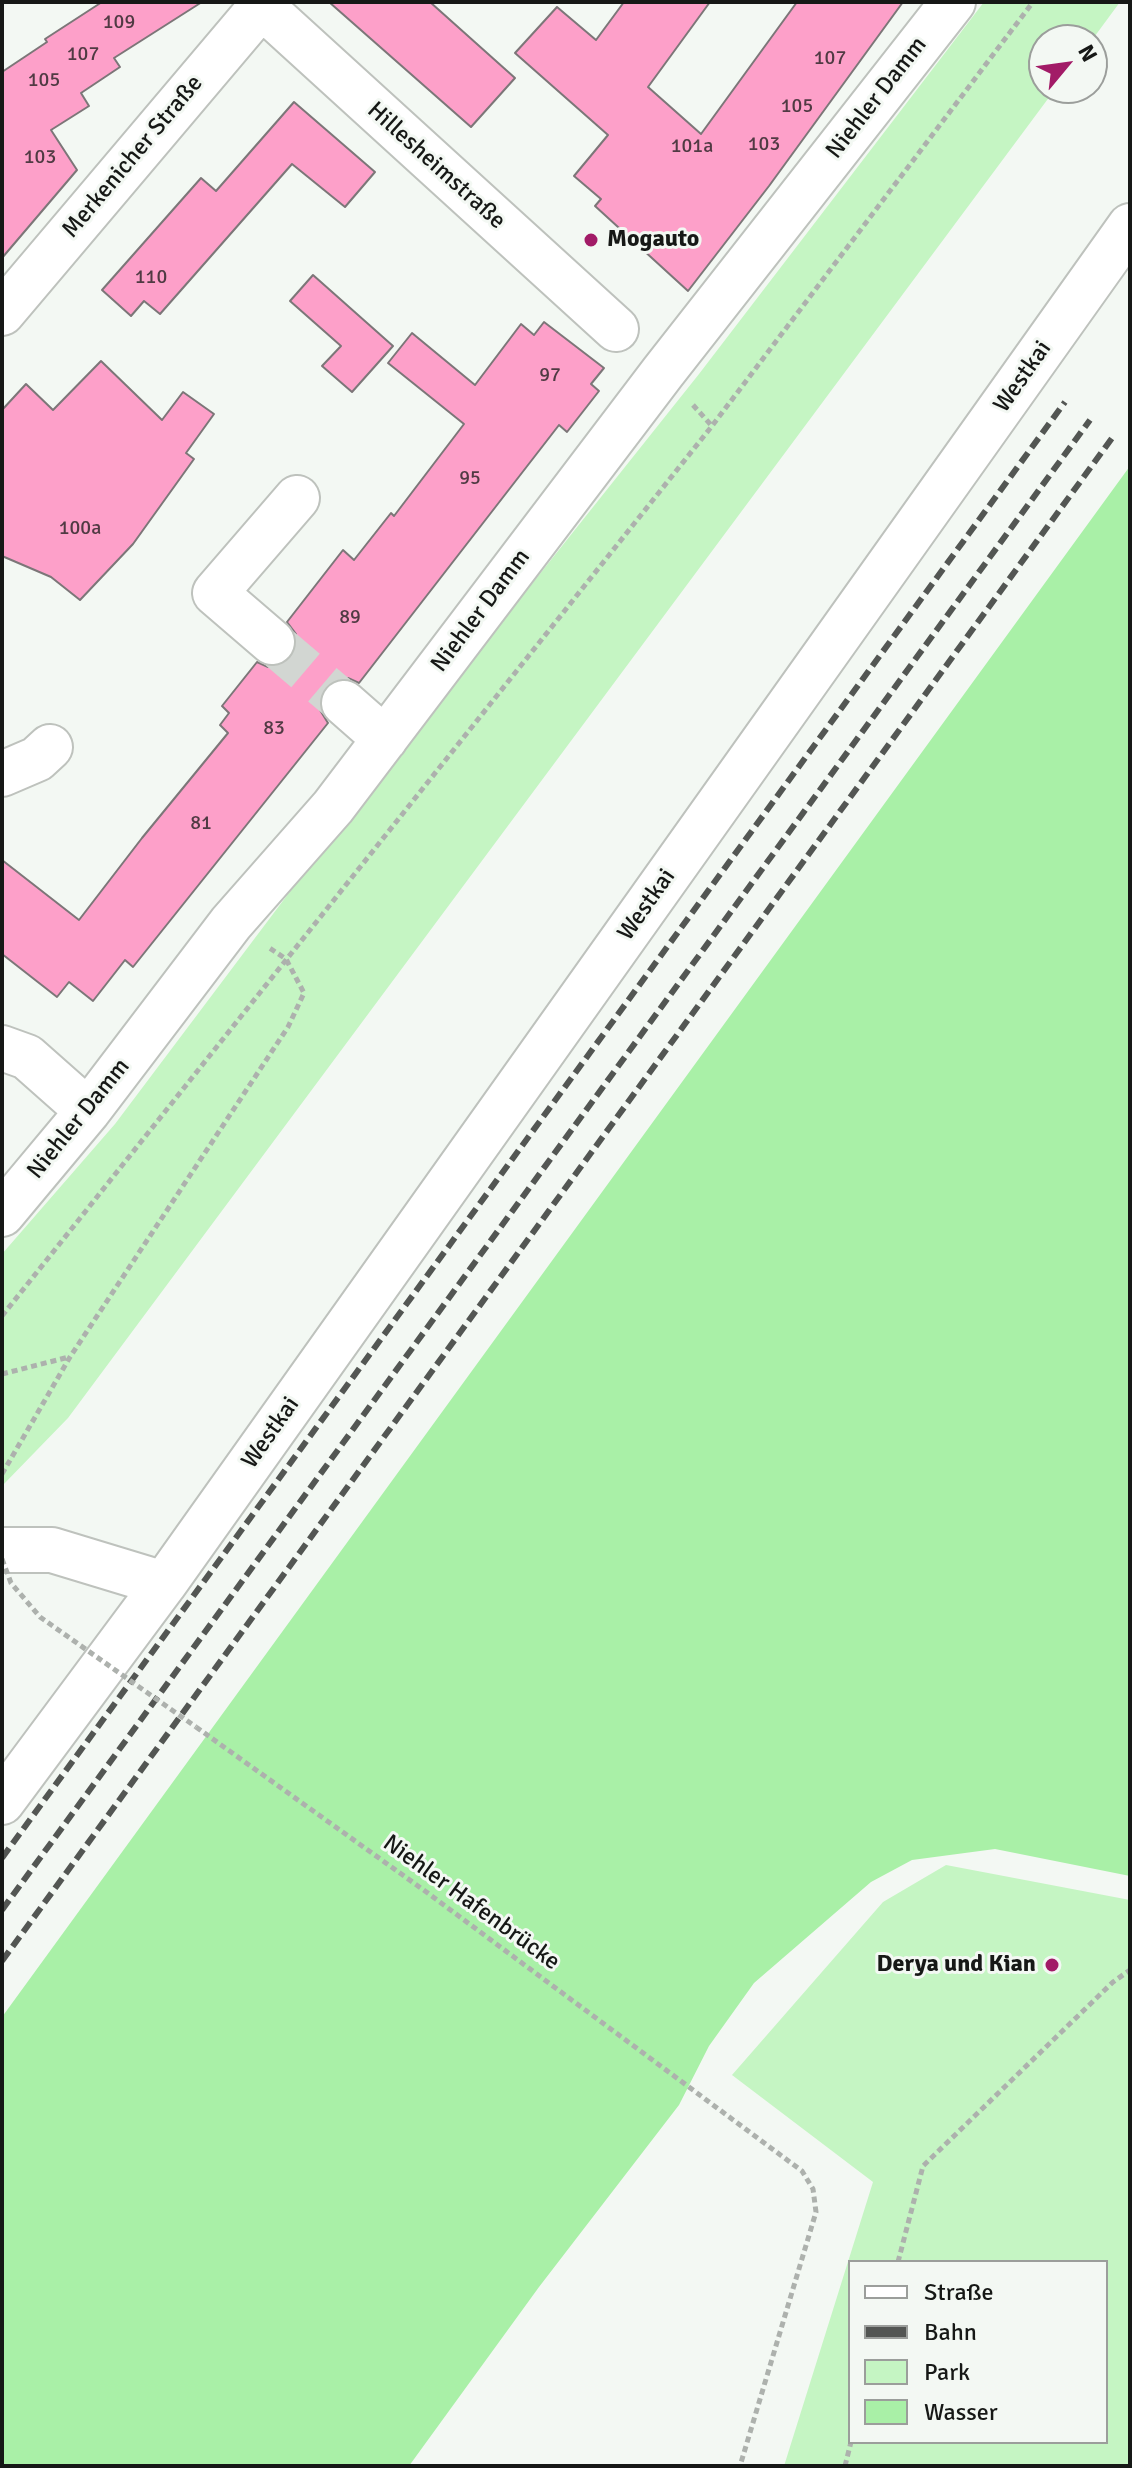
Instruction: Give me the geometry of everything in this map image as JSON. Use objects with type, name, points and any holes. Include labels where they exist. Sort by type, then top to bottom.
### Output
[{"type":"street","name":"Niehler Damm","points":[[2,1214],[88,1111],[231,923],[333,807],[663,372],[953,2]]},
{"type":"street","name":"Merkenicher Straße","points":[[2,313],[261,4]]},
{"type":"street","name":"Hillesheimstraße","points":[[261,4],[616,329]]},
{"type":"street","name":"Westkai","points":[[2,1802],[164,1584],[1130,226]]},
{"type":"street","points":[[272,642],[215,593],[297,498]]},
{"type":"street","points":[[344,703],[385,739]]},
{"type":"street","points":[[2,774],[37,759],[50,747]]},
{"type":"street","points":[[2,1048],[27,1057],[88,1111]]},
{"type":"street","points":[[2,1550],[52,1550],[164,1584]]},
{"type":"path","points":[[2,1316],[712,426],[1033,2]]},
{"type":"path","points":[[2,1474],[70,1357],[288,1027],[304,993],[286,959]]},
{"type":"path","points":[[2,1374],[70,1357]]},
{"type":"path","name":"Niehler Hafenbrücke","points":[[2,1559],[11,1583],[40,1617],[425,1891],[802,2171],[813,2189],[816,2212],[740,2466]]},
{"type":"path","points":[[899,2260],[923,2166],[1113,1982],[1130,1970]]},
{"type":"path","points":[[845,2466],[850,2444]]},
{"type":"green space","points":[[984,2],[1120,2],[1104,24],[1028,24],[1028,104],[1044,104],[68,1418],[2,1486],[2,1254],[115,1124],[343,821],[699,374]]},
{"type":"green space","points":[[946,1865],[1130,1900],[1130,2466],[784,2466],[848,2262],[848,2444],[1108,2444],[1108,2260],[849,2260],[873,2182],[732,2075],[883,1902]]},
{"type":"water","points":[[1130,466],[1130,1876],[995,1849],[912,1860],[871,1882],[754,1983],[709,2046],[679,2105],[539,2287],[409,2466],[2,2466],[2,2017]]},
{"type":"building","points":[[102,2],[202,2],[114,58],[120,67],[81,93],[89,106],[51,130],[77,170],[2,258],[2,72]]},
{"type":"building","points":[[329,2],[430,2],[515,78],[471,127]]},
{"type":"building","points":[[624,2],[710,2],[648,87],[701,134],[797,2],[903,2],[688,291],[595,206],[601,199],[574,176],[608,135],[515,53],[557,7],[596,40]]},
{"type":"building","points":[[294,102],[375,172],[345,207],[292,164],[160,314],[144,301],[131,316],[102,290],[201,178],[216,191]]},
{"type":"building","points":[[313,275],[393,346],[352,392],[322,366],[341,346],[290,301]]},
{"type":"building","points":[[544,322],[604,368],[591,384],[599,391],[567,432],[559,425],[359,683],[348,678],[337,679],[325,687],[320,697],[320,710],[328,723],[133,967],[125,960],[93,1001],[69,982],[57,997],[2,954],[2,860],[79,920],[228,733],[220,725],[229,713],[222,706],[257,662],[268,667],[280,666],[290,659],[296,647],[296,634],[287,622],[343,550],[354,560],[391,513],[394,516],[464,424],[388,363],[412,333],[475,385],[521,324],[534,335]]},
{"type":"building","points":[[101,361],[162,420],[183,392],[214,414],[186,453],[194,459],[133,544],[80,600],[51,577],[2,556],[2,410],[26,384],[53,410]]},
{"type":"tunnel","points":[[272,642],[344,703]]},
{"type":"railway","points":[[2,1858],[1065,402]]},
{"type":"railway","points":[[2,1910],[1090,420]]},
{"type":"railway","points":[[2,1961],[1115,434]]},
{"type":"place","name":"Mogauto","points":[[591,240]]},
{"type":"place","name":"Derya und Kian","points":[[1052,1965]]}]
